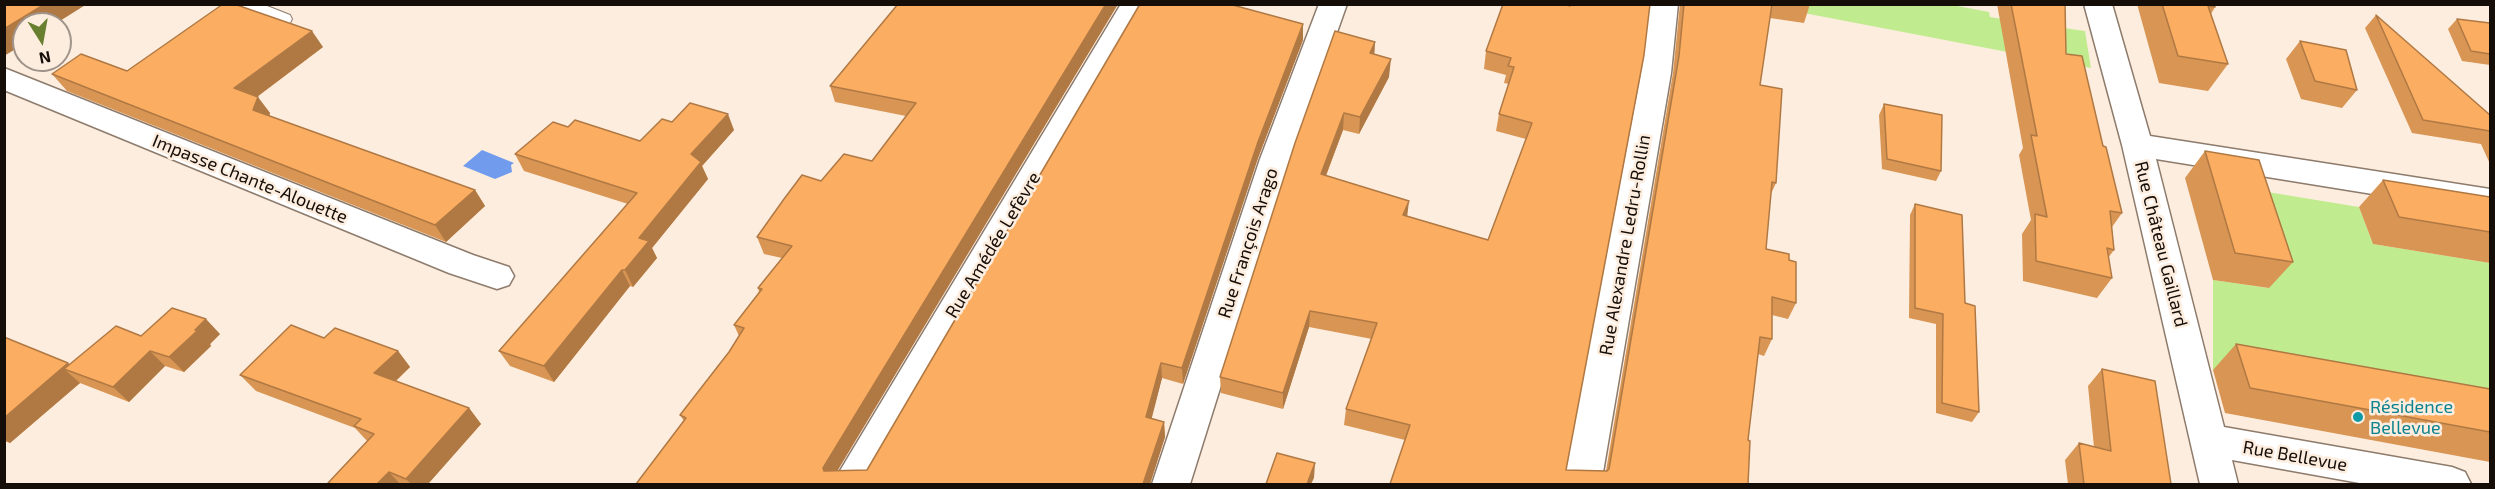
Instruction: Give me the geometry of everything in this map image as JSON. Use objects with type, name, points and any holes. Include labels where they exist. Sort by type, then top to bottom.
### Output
[{"type":"street","name":"Rue Amédée Lefèvre","points":[[851,484],[1135,4]]},
{"type":"street","name":"Rue François Arago","points":[[1171,484],[1275,159],[1333,4]]},
{"type":"street","name":"Rue Alexandre Ledru-Rollin","points":[[1582,484],[1656,73],[1664,4]]},
{"type":"street","name":"Rue Château Gaillard","points":[[2098,4],[2115,73],[2137,145],[2219,484]]},
{"type":"street","name":"Impasse Chante-Alouette","points":[[4,78],[122,128],[461,264],[497,276]]},
{"type":"street","points":[[2137,145],[2490,201]]},
{"type":"street","name":"Rue Bellevue","points":[[2209,440],[2452,484]]},
{"type":"lane","points":[[245,4],[284,19]]},
{"type":"green space","points":[[1762,5],[1952,5],[1989,12],[1990,17],[2085,31],[2091,68]]},
{"type":"green space","points":[[2237,187],[2359,207],[2373,244],[2490,263],[2490,420],[2213,370],[2213,280],[2268,288]]},
{"type":"water","points":[[482,150],[514,163],[511,165],[512,172],[495,179],[463,166]]},
{"type":"building","points":[[4,4],[45,4],[32,12],[12,12],[12,24],[4,29]]},
{"type":"building","points":[[223,4],[234,4],[312,31],[234,88],[258,97],[253,110],[475,190],[435,225],[52,74],[72,72],[72,60],[81,54],[127,71]]},
{"type":"building","points":[[898,4],[1106,4],[823,468],[824,471],[867,470],[1140,4],[1229,4],[1303,24],[1258,142],[1182,368],[1161,363],[1146,417],[1164,422],[1143,484],[636,484],[686,418],[680,415],[729,352],[744,328],[734,325],[762,289],[758,288],[792,246],[757,237],[784,199],[802,175],[821,181],[844,154],[872,161],[916,103],[830,86]]},
{"type":"building","points":[[1503,4],[1565,4],[1570,6],[1571,4],[1650,4],[1644,55],[1566,470],[1607,471],[1679,56],[1684,4],[1772,4],[1760,85],[1782,89],[1776,183],[1772,182],[1766,249],[1789,254],[1789,260],[1796,262],[1796,303],[1772,297],[1772,339],[1760,337],[1748,440],[1750,441],[1748,484],[1390,484],[1410,425],[1346,409],[1377,323],[1310,311],[1283,393],[1220,377],[1295,143],[1335,31],[1375,42],[1370,53],[1391,59],[1360,117],[1344,113],[1321,174],[1409,201],[1403,215],[1488,240],[1532,123],[1499,114],[1514,67],[1508,66],[1511,58],[1486,51]]},
{"type":"building","points":[[2011,4],[2065,4],[2066,54],[2082,56],[2103,146],[2106,147],[2122,213],[2110,211],[2114,250],[2107,248],[2112,278],[2036,261],[2035,214],[2047,217],[2031,135],[2037,136]]},
{"type":"building","points":[[2162,4],[2215,4],[2215,7],[2208,6],[2228,64],[2178,56]]},
{"type":"building","points":[[2376,15],[2490,115],[2490,131],[2423,120]]},
{"type":"building","points":[[2457,19],[2490,23],[2490,54],[2471,51]]},
{"type":"building","points":[[2300,41],[2346,50],[2357,90],[2315,81]]},
{"type":"building","points":[[690,103],[728,114],[691,154],[701,162],[639,238],[649,241],[625,270],[622,270],[544,366],[499,351],[637,193],[515,154],[553,122],[568,127],[575,120],[640,141],[662,119],[672,122]]},
{"type":"building","points":[[1884,104],[1942,115],[1941,171],[1887,159]]},
{"type":"building","points":[[2205,151],[2259,160],[2293,262],[2235,253]]},
{"type":"building","points":[[2383,180],[2490,197],[2490,232],[2399,217]]},
{"type":"building","points":[[1915,204],[1962,215],[1965,303],[1975,306],[1979,412],[1942,403],[1943,314],[1915,308]]},
{"type":"building","points":[[172,308],[206,319],[195,330],[197,331],[169,357],[150,351],[113,387],[64,369],[116,326],[141,336]]},
{"type":"building","points":[[291,325],[324,338],[335,328],[398,351],[374,373],[469,408],[406,479],[389,472],[377,484],[328,483],[374,434],[354,426],[361,419],[240,375]]},
{"type":"building","points":[[4,337],[68,363],[4,418]]},
{"type":"building","points":[[2236,344],[2490,389],[2490,432],[2250,388]]},
{"type":"building","points":[[2102,369],[2155,381],[2171,484],[2084,484],[2079,443],[2111,451]]},
{"type":"building","points":[[1277,453],[1315,463],[1307,484],[1266,484]]},
{"type":"place","name":"Résidence Bellevue","points":[[2358,417]]}]
